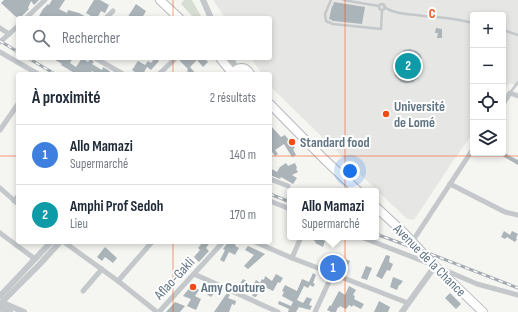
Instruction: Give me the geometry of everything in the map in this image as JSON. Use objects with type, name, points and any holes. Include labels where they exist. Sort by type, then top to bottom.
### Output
[{"type":"main road","points":[[160,0],[177,16]]},
{"type":"main road","points":[[223,60],[236,71],[245,68],[249,72]]},
{"type":"main road","points":[[272,106],[324,160],[355,188]]},
{"type":"main road","name":"Avenue de la Chance","points":[[379,210],[483,312]]},
{"type":"street","points":[[28,16],[45,0]]},
{"type":"street","points":[[203,0],[210,16]]},
{"type":"street","points":[[108,16],[113,11]]},
{"type":"street","points":[[0,28],[9,34]]},
{"type":"street","points":[[0,42],[16,28]]},
{"type":"street","points":[[0,52],[35,72]]},
{"type":"street","points":[[98,60],[120,72]]},
{"type":"street","points":[[161,72],[174,60]]},
{"type":"street","points":[[233,60],[236,71]]},
{"type":"street","points":[[506,99],[510,93],[518,96]]},
{"type":"street","points":[[0,130],[16,107]]},
{"type":"street","points":[[412,242],[470,154]]},
{"type":"street","points":[[272,180],[288,186]]},
{"type":"street","points":[[450,184],[505,212],[518,215]]},
{"type":"street","points":[[0,188],[16,202]]},
{"type":"street","points":[[272,202],[287,208]]},
{"type":"street","points":[[0,233],[35,259]]},
{"type":"street","points":[[292,258],[300,240]]},
{"type":"street","points":[[369,240],[477,284],[518,295]]},
{"type":"street","points":[[1,302],[35,259],[49,244]]},
{"type":"street","points":[[1,302],[58,244]]},
{"type":"street","points":[[67,244],[158,312]]},
{"type":"street","points":[[118,281],[150,244]]},
{"type":"street","name":"Aflao-Gakli","points":[[158,312],[221,244]]},
{"type":"street","points":[[260,244],[408,303]]},
{"type":"street","points":[[402,312],[435,266]]},
{"type":"street","points":[[83,291],[102,269]]},
{"type":"street","points":[[315,312],[332,273]]},
{"type":"street","points":[[194,274],[278,312]]},
{"type":"street","points":[[1,302],[10,312]]},
{"type":"street","points":[[1,302],[24,312]]},
{"type":"lane","points":[[331,0],[325,15],[326,21],[333,24],[380,29],[384,5],[381,3]]},
{"type":"lane","points":[[343,0],[381,3]]},
{"type":"lane","points":[[381,3],[379,8],[402,14],[446,18],[470,22]]},
{"type":"lane","points":[[506,31],[518,35]]},
{"type":"lane","points":[[510,93],[518,82]]},
{"type":"shaded area","points":[[184,0],[192,0],[201,16],[192,16],[181,4]]},
{"type":"shaded area","name":"Université de Lomé","points":[[213,0],[518,0],[518,86],[509,83],[506,87],[506,12],[470,12],[470,137],[414,220],[407,219],[379,192],[379,188],[375,188],[272,88],[272,72],[261,72],[252,60],[272,60],[272,16],[224,16]]},
{"type":"building","points":[[4,0],[39,0],[34,5],[31,1],[28,8],[29,9],[22,16],[16,17],[1,3]]},
{"type":"building","points":[[52,0],[65,0],[59,9],[67,13],[68,10],[84,16],[39,16],[43,9],[48,4],[49,5]]},
{"type":"building","points":[[94,0],[100,0],[109,5],[105,13],[101,11],[98,16],[91,16],[86,13]]},
{"type":"building","points":[[334,2],[365,7],[362,24],[332,21],[329,19]]},
{"type":"building","points":[[136,4],[146,11],[143,16],[128,16]]},
{"type":"building","points":[[436,28],[442,29],[442,38],[437,38],[438,33],[435,33]]},
{"type":"building","points":[[410,49],[420,54],[422,58],[420,59],[422,68],[418,78],[413,82],[405,83],[401,82],[395,76],[394,70],[400,57],[397,55],[404,50]]},
{"type":"building","points":[[55,60],[72,60],[70,63],[76,67],[81,60],[88,62],[92,60],[94,62],[92,64],[102,70],[103,67],[110,71],[73,72],[61,65],[62,64]]},
{"type":"building","points":[[153,60],[159,61],[151,70],[147,67],[144,72],[135,72],[132,70],[138,61],[145,65],[148,61],[151,63]]},
{"type":"building","points":[[179,60],[197,60],[190,67],[194,72],[187,72],[188,69]]},
{"type":"building","points":[[197,60],[206,60],[208,62],[203,67]]},
{"type":"building","points":[[272,127],[281,137],[285,135],[295,148],[293,149],[296,155],[292,157],[284,144],[275,150],[278,154],[275,156],[272,152]]},
{"type":"building","points":[[506,154],[518,160],[518,165],[502,156],[506,156]]},
{"type":"building","points":[[286,163],[288,166],[295,163],[298,172],[292,175],[297,178],[293,184],[281,177],[280,179],[272,176],[272,169],[277,172],[280,167]]},
{"type":"building","points":[[504,231],[510,235],[512,231],[518,234],[515,242],[507,237],[505,239],[501,237]]},
{"type":"building","points":[[313,240],[325,241],[323,247],[315,243],[316,242]]},
{"type":"building","points":[[201,244],[209,244],[206,248],[209,251],[199,262],[194,257],[200,250],[198,248]]},
{"type":"building","points":[[227,244],[234,244],[239,248],[235,255],[229,252],[224,262],[220,260],[225,250],[223,249]]},
{"type":"building","points":[[248,246],[265,254],[248,269],[244,266],[254,255],[245,250]]},
{"type":"building","points":[[105,247],[117,258],[113,263],[105,257],[102,261],[97,257]]},
{"type":"building","points":[[386,255],[390,256],[389,262],[393,264],[390,271],[387,270],[382,279],[376,276]]},
{"type":"building","points":[[342,258],[350,261],[346,270],[339,267]]},
{"type":"building","points":[[366,266],[372,268],[367,280],[361,278]]},
{"type":"building","points":[[313,273],[316,275],[313,283],[315,284],[313,287],[310,285],[308,288],[304,286],[297,300],[303,303],[307,297],[312,299],[309,305],[312,306],[310,310],[299,307],[296,312],[288,312],[289,309],[278,304],[279,301],[291,306],[293,302],[282,296],[284,292],[282,291],[285,285],[297,291],[302,279],[309,282]]},
{"type":"building","points":[[276,274],[283,278],[280,283],[278,282],[273,291],[261,287],[256,297],[252,296],[257,288],[253,286],[256,280],[260,283],[262,279],[264,280],[265,276],[272,281]]},
{"type":"building","points":[[393,277],[403,281],[397,290],[390,287]]},
{"type":"building","points":[[243,279],[248,282],[244,290],[238,287]]},
{"type":"building","points":[[192,285],[199,290],[195,296],[201,299],[196,310],[187,306],[191,299],[183,296]]},
{"type":"building","points":[[349,286],[356,290],[353,295],[355,296],[354,299],[364,304],[361,309],[353,305],[352,307],[349,305],[346,309],[340,306],[339,308],[338,307],[336,312],[327,310],[330,305],[331,306],[339,291],[345,295]]},
{"type":"building","points":[[208,287],[216,291],[211,297],[204,292]]},
{"type":"building","points":[[227,293],[230,295],[228,298],[236,301],[235,305],[232,304],[229,312],[214,312]]},
{"type":"building","points":[[450,293],[461,304],[456,309],[445,298]]},
{"type":"building","points":[[379,301],[390,307],[388,312],[374,312]]},
{"type":"building","points":[[175,302],[185,306],[180,312],[166,312]]},
{"type":"railway","points":[[0,41],[16,51]]},
{"type":"railway","points":[[31,60],[52,72]]},
{"type":"railway","points":[[272,195],[287,201]]},
{"type":"railway","points":[[379,235],[419,250]]},
{"type":"railway","points":[[423,251],[518,288]]},
{"type":"place","name":"Amphi Prof Sedoh","points":[[408,66]]},
{"type":"place","name":"Université de Lomé","points":[[386,114]]},
{"type":"place","name":"Standard food","points":[[292,142]]},
{"type":"place","name":"Allo Mamazi","points":[[333,268]]},
{"type":"place","name":"Amy Couture","points":[[193,287]]}]
